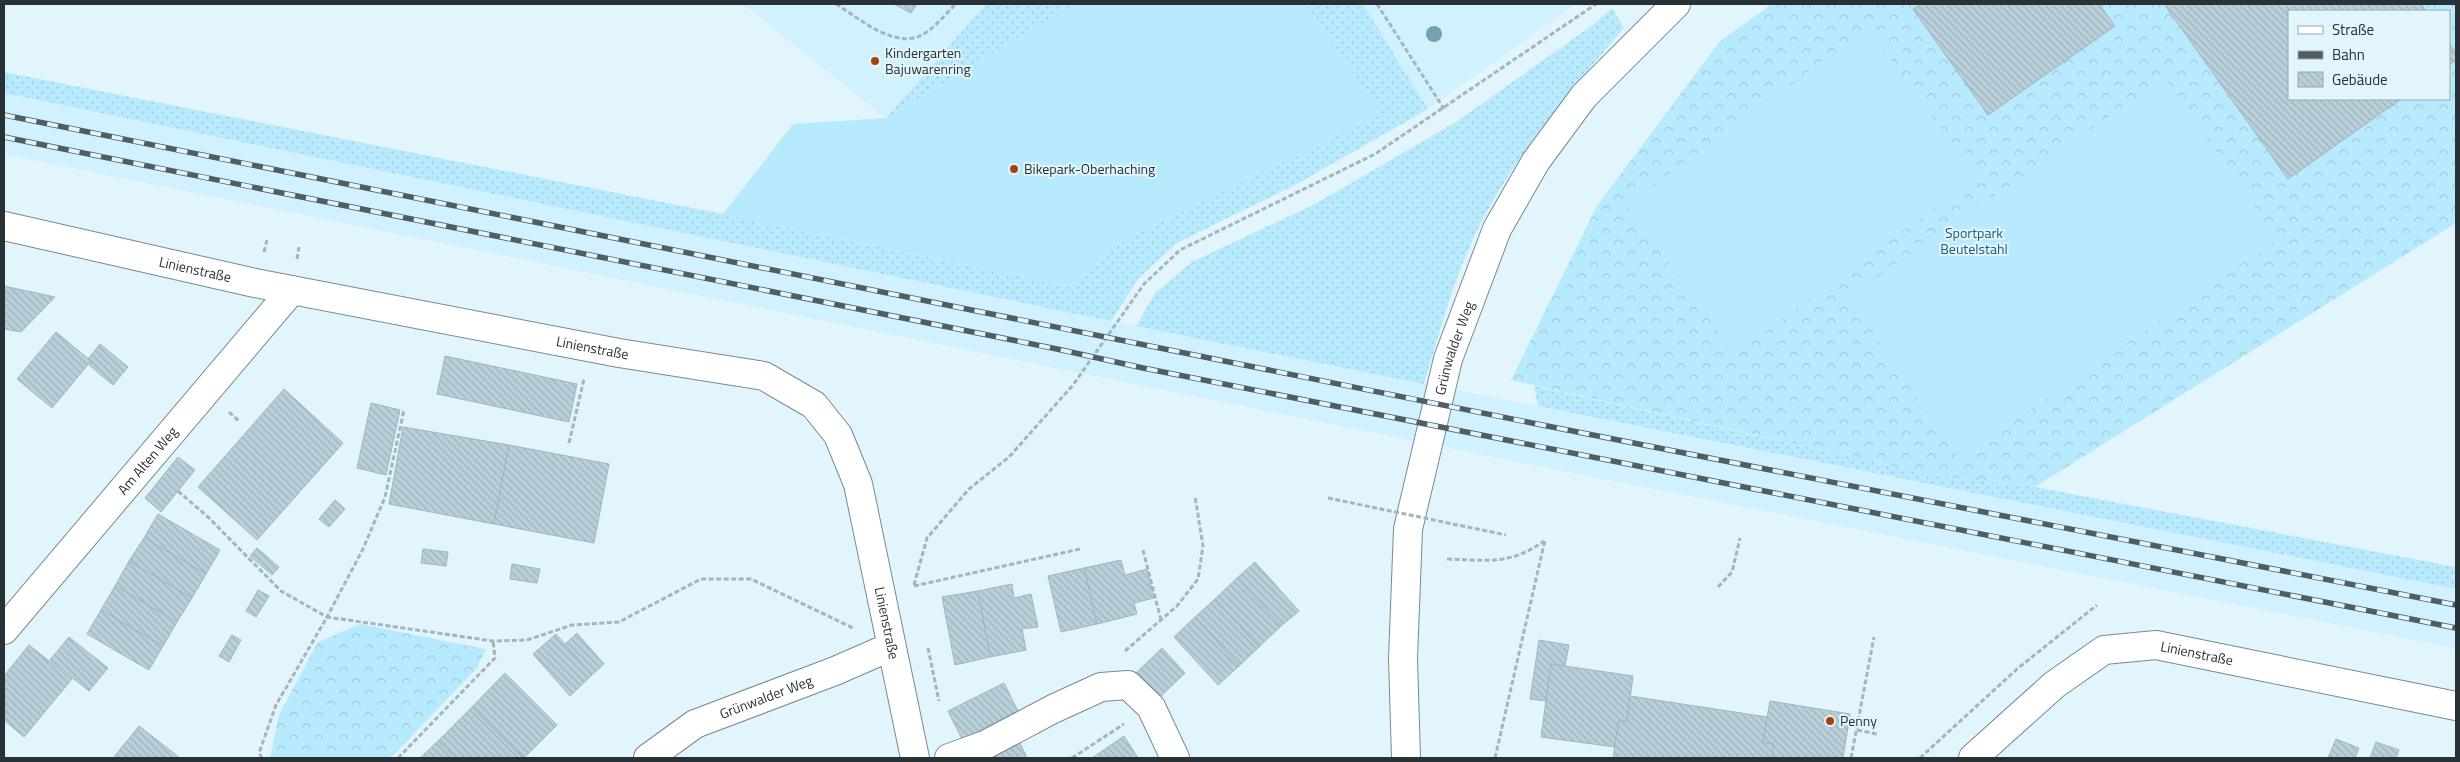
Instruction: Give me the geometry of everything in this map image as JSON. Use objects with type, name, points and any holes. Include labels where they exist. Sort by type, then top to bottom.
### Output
[{"type":"street","name":"Grünwalder Weg","points":[[1406,758],[1403,658],[1408,529],[1448,359],[1497,229],[1536,161],[1584,96],[1676,4]]},
{"type":"street","name":"Linienstraße","points":[[4,226],[292,290],[592,347],[764,376],[814,405],[838,435],[858,484],[914,758]]},
{"type":"street","name":"Am Alten Weg","points":[[4,630],[292,290]]},
{"type":"street","name":"Linienstraße","points":[[1973,758],[2054,685],[2104,650],[2156,645],[2456,706]]},
{"type":"street","name":"Grünwalder Weg","points":[[648,758],[696,724],[835,671],[890,647]]},
{"type":"street","points":[[949,758],[985,745],[1053,709],[1101,687],[1128,685],[1152,707],[1175,758]]},
{"type":"path","points":[[836,4],[894,38],[914,38],[932,28],[956,4]]},
{"type":"path","points":[[1378,4],[1444,109]]},
{"type":"path","points":[[912,593],[927,538],[969,489],[1009,457],[1073,385],[1144,284],[1180,250],[1375,154],[1444,109],[1596,4]]},
{"type":"path","points":[[569,443],[592,347]]},
{"type":"path","points":[[262,758],[259,753],[276,705],[327,617],[363,549],[385,497],[404,410]]},
{"type":"path","points":[[178,491],[209,518],[281,591],[327,617],[493,641],[527,640],[572,625],[618,622],[701,579],[751,579],[890,647]]},
{"type":"path","points":[[1101,687],[1121,655],[1177,606],[1198,579],[1203,546],[1196,496]]},
{"type":"path","points":[[1328,498],[1506,535]]},
{"type":"path","points":[[1718,587],[1732,572],[1740,538]]},
{"type":"path","points":[[1447,559],[1504,560],[1530,551],[1545,540],[1495,758]]},
{"type":"path","points":[[914,586],[1080,549]]},
{"type":"path","points":[[1143,550],[1161,620]]},
{"type":"path","points":[[1851,758],[1874,637]]},
{"type":"path","points":[[398,758],[495,658],[493,641]]},
{"type":"path","points":[[1072,758],[1152,707]]},
{"type":"path","points":[[1857,730],[1877,734]]},
{"type":"shaded area","name":"Kindergarten Bajuwarenring","points":[[743,4],[986,4],[885,118]]},
{"type":"shaded area","points":[[1363,4],[1576,4],[1428,109]]},
{"type":"shaded area","points":[[4,93],[1111,321],[2456,589],[2456,648],[1523,463],[4,154]]},
{"type":"green space","points":[[986,4],[1074,4],[886,118]]},
{"type":"green space","name":"Bikepark-Oberhaching","points":[[1074,4],[1305,4],[1382,114],[1124,240],[1069,287],[723,214],[793,124],[886,118]]},
{"type":"green space","points":[[1305,4],[1363,4],[1428,109],[1297,184],[1177,243],[1139,278],[1111,321],[4,93],[4,72],[723,214],[1069,287],[1124,240],[1381,114]]},
{"type":"green space","name":"Sportpark Beutelstahl","points":[[1772,4],[2456,4],[2456,223],[2035,487],[1937,476],[1511,380],[1597,206],[1720,41]]},
{"type":"green space","points":[[1612,8],[1624,28],[1568,94],[1533,140],[1501,188],[1476,233],[1450,297],[1424,384],[1136,326],[1155,293],[1192,262],[1315,204],[1456,122],[1593,25]]},
{"type":"green space","points":[[1868,28],[1976,177],[1735,354],[1627,205]]},
{"type":"green space","points":[[2165,78],[2277,239],[1960,459],[1849,297]]},
{"type":"green space","points":[[1534,386],[1937,476],[2035,487],[2456,567],[2456,589],[1538,406]]},
{"type":"green space","points":[[360,624],[486,649],[477,668],[394,755],[388,758],[270,758],[279,715],[318,642]]},
{"type":"building","points":[[894,4],[917,4],[911,13]]},
{"type":"building","points":[[1921,4],[2099,4],[2115,26],[1988,115],[1913,9]]},
{"type":"building","points":[[2164,4],[2421,4],[2425,10],[2288,10],[2288,100],[2400,100],[2288,179]]},
{"type":"building","points":[[2450,45],[2456,54],[2456,60],[2450,64]]},
{"type":"building","points":[[4,286],[55,297],[21,332],[4,329]]},
{"type":"building","points":[[56,332],[91,361],[52,408],[17,379]]},
{"type":"building","points":[[100,344],[128,367],[113,385],[89,365],[91,361],[88,359]]},
{"type":"building","points":[[445,356],[577,384],[569,422],[437,394]]},
{"type":"building","points":[[284,389],[343,443],[257,540],[198,487]]},
{"type":"building","points":[[371,403],[400,410],[386,475],[357,468]]},
{"type":"building","points":[[403,427],[509,445],[494,524],[389,504]]},
{"type":"building","points":[[509,445],[609,464],[594,543],[494,524]]},
{"type":"building","points":[[178,457],[195,470],[161,512],[145,498]]},
{"type":"building","points":[[335,500],[345,509],[329,527],[319,519]]},
{"type":"building","points":[[158,514],[220,550],[206,574],[144,538]]},
{"type":"building","points":[[144,538],[206,574],[192,598],[129,561]]},
{"type":"building","points":[[257,548],[279,567],[272,575],[250,556]]},
{"type":"building","points":[[423,549],[448,552],[446,566],[421,563]]},
{"type":"building","points":[[1121,560],[1125,575],[1147,569],[1154,598],[1134,603],[1137,614],[1097,624],[1084,568]]},
{"type":"building","points":[[129,561],[192,598],[177,622],[115,586]]},
{"type":"building","points":[[1255,562],[1299,611],[1281,626],[1237,578]]},
{"type":"building","points":[[512,564],[540,569],[537,583],[510,579]]},
{"type":"building","points":[[1084,568],[1097,624],[1061,632],[1048,576]]},
{"type":"building","points":[[1237,578],[1281,626],[1259,647],[1215,599]]},
{"type":"building","points":[[1012,584],[1014,598],[1031,594],[1038,627],[1022,629],[1026,650],[990,657],[978,591]]},
{"type":"building","points":[[115,586],[177,622],[163,646],[101,610]]},
{"type":"building","points":[[258,590],[269,596],[256,617],[246,611]]},
{"type":"building","points":[[978,591],[990,657],[955,665],[942,597]]},
{"type":"building","points":[[1215,599],[1259,647],[1239,666],[1195,617]]},
{"type":"building","points":[[101,610],[163,646],[149,670],[87,634]]},
{"type":"building","points":[[1195,617],[1239,666],[1218,685],[1174,637]]},
{"type":"building","points":[[577,633],[604,664],[592,675],[565,644]]},
{"type":"building","points":[[556,634],[592,675],[570,696],[533,654]]},
{"type":"building","points":[[232,635],[241,640],[229,662],[219,656]]},
{"type":"building","points":[[69,637],[108,668],[89,691],[50,660]]},
{"type":"building","points":[[1539,640],[1569,645],[1565,666],[1551,664],[1546,701],[1530,699]]},
{"type":"building","points":[[29,645],[72,679],[24,737],[4,720],[4,676]]},
{"type":"building","points":[[1162,648],[1185,673],[1156,701],[1133,676]]},
{"type":"building","points":[[1551,664],[1633,676],[1627,721],[1619,720],[1615,747],[1541,737]]},
{"type":"building","points":[[505,673],[557,725],[524,758],[472,707]]},
{"type":"building","points":[[1004,683],[1018,711],[962,739],[948,711]]},
{"type":"building","points":[[1630,696],[1767,717],[1763,742],[1774,744],[1772,758],[1613,758],[1619,720],[1627,721]]},
{"type":"building","points":[[1770,701],[1850,714],[1843,758],[1772,758],[1774,744],[1763,742]]},
{"type":"building","points":[[472,707],[523,758],[456,758],[438,741]]},
{"type":"building","points":[[139,726],[180,758],[113,758]]},
{"type":"building","points":[[1124,736],[1138,758],[1092,758]]},
{"type":"building","points":[[2336,739],[2359,748],[2355,758],[2328,758]]},
{"type":"building","points":[[438,741],[456,758],[420,758]]},
{"type":"building","points":[[2376,742],[2399,750],[2396,758],[2370,758]]},
{"type":"building","points":[[1020,743],[1027,758],[989,758]]},
{"type":"railway","points":[[4,115],[1537,424],[2456,605]]},
{"type":"railway","points":[[4,137],[1057,349],[1143,368],[2456,628]]},
{"type":"place","name":"Kindergarten Bajuwarenring","points":[[875,61]]},
{"type":"place","name":"Bikepark-Oberhaching","points":[[1014,169]]},
{"type":"place","name":"Penny","points":[[1830,721]]}]
